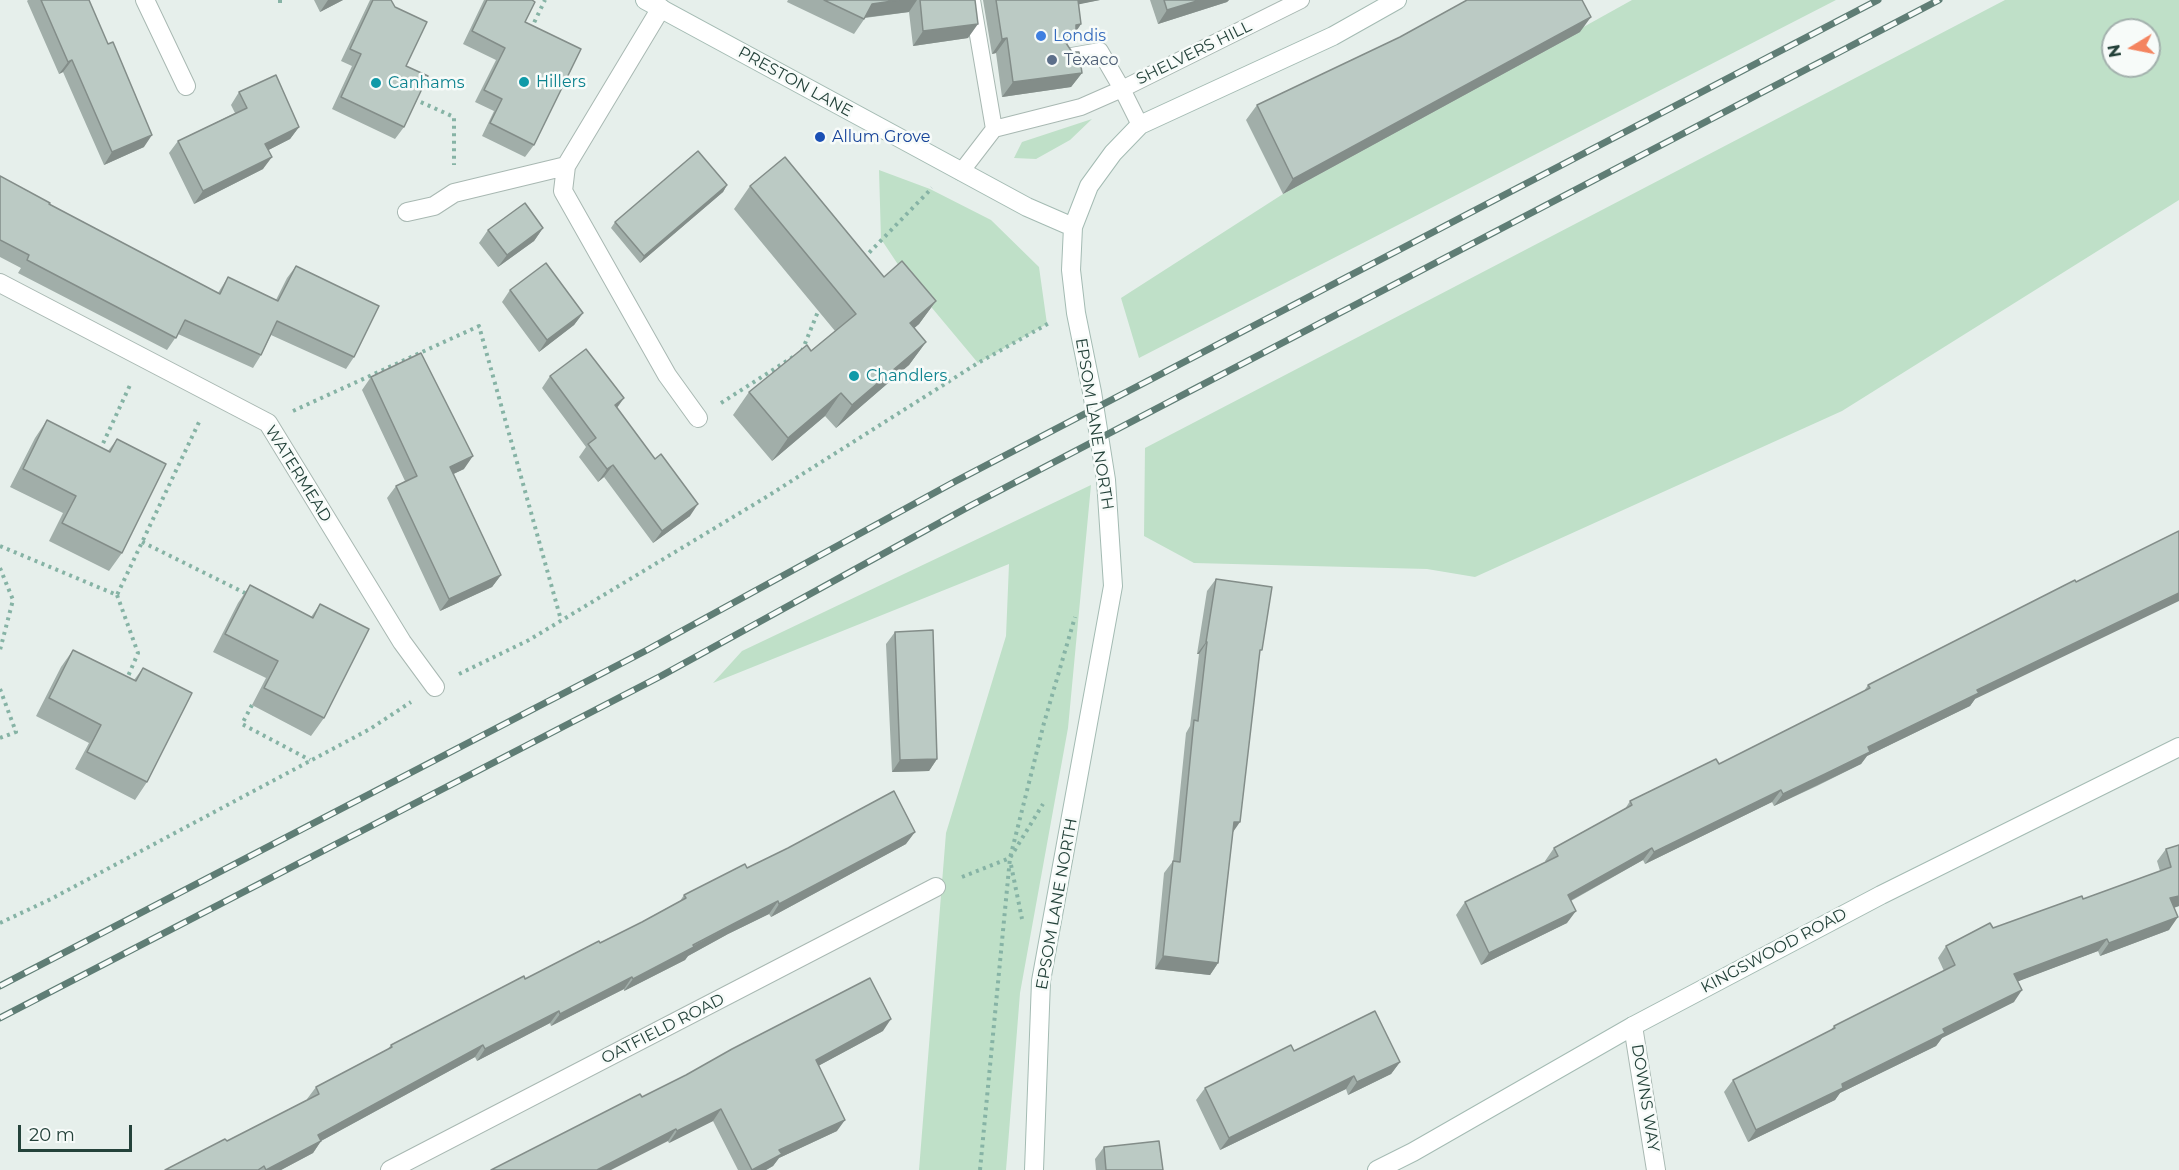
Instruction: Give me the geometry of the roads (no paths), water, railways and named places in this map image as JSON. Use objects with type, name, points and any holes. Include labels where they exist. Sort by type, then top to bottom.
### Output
[{"type":"street","points":[[145,0],[186,86]]},
{"type":"street","name":"EPSOM LANE NORTH","points":[[1034,1170],[1041,981],[1113,586],[1106,480],[1076,313],[1071,270],[1073,227],[1089,186],[1113,153],[1140,124],[1334,36],[1397,0]]},
{"type":"street","points":[[653,4],[566,166],[563,191],[667,375],[698,418]]},
{"type":"street","name":"PRESTON LANE","points":[[653,4],[1027,207],[1073,227]]},
{"type":"street","points":[[407,212],[434,206],[454,193],[566,166]]},
{"type":"street","name":"WATERMEAD","points":[[0,283],[268,423],[402,642],[435,687]]},
{"type":"street","name":"KINGSWOOD ROAD","points":[[1377,1170],[1413,1152],[1633,1026],[1881,895],[2179,747]]},
{"type":"street","name":"OATFIELD ROAD","points":[[390,1170],[936,887]]},
{"type":"street","name":"DOWNS WAY","points":[[1633,1026],[1656,1170]]},
{"type":"lane","points":[[972,0],[994,129]]},
{"type":"lane","name":"SHELVERS HILL","points":[[1140,124],[1122,88],[1301,0]]},
{"type":"lane","points":[[962,172],[994,129],[1081,107],[1122,88],[1100,51],[1066,57]]},
{"type":"lane","points":[[987,82],[998,68]]},
{"type":"railway","points":[[0,986],[647,650],[956,481],[1878,0]]},
{"type":"railway","points":[[0,1018],[661,676],[970,506],[1939,0]]},
{"type":"place","name":"Londis","points":[[1041,36]]},
{"type":"place","name":"Texaco","points":[[1052,60]]},
{"type":"place","name":"Hillers","points":[[524,82]]},
{"type":"place","name":"Canhams","points":[[376,83]]},
{"type":"place","name":"Allum Grove","points":[[820,137]]},
{"type":"place","name":"Chandlers","points":[[854,376]]}]
